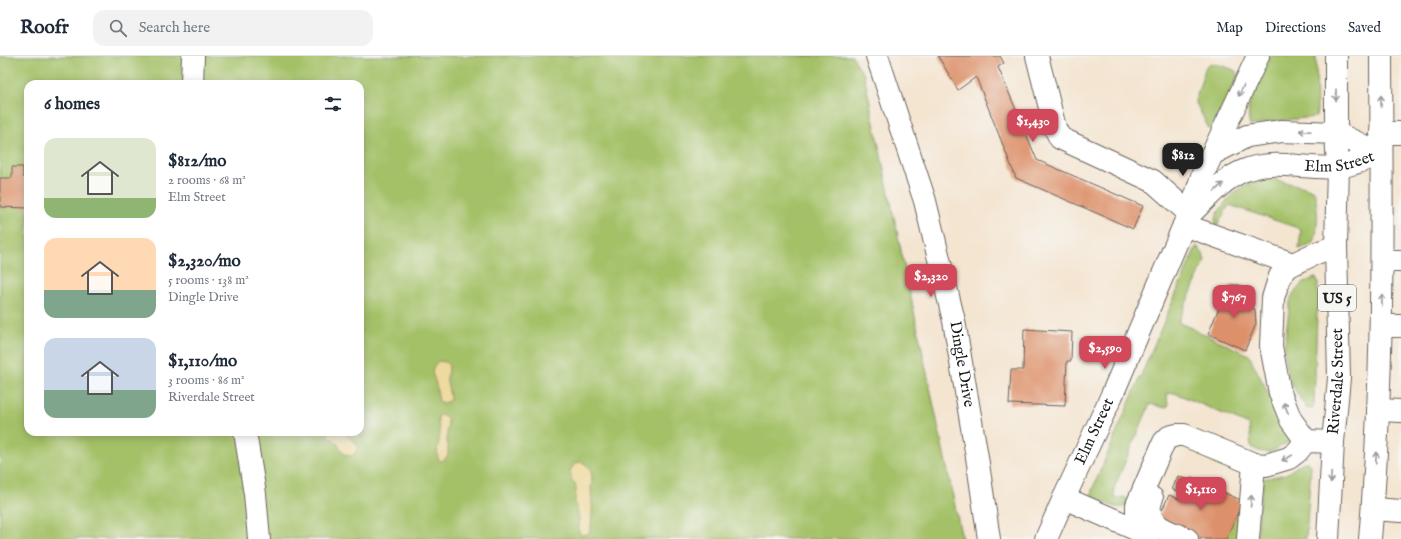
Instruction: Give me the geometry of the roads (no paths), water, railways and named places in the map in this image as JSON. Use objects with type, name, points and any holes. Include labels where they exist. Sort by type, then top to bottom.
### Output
[{"type":"main road","points":[[192,56],[192,80]]},
{"type":"main road","name":"Dingle Drive","points":[[877,56],[925,201],[954,321],[989,539]]},
{"type":"main road","points":[[1037,56],[1055,128],[1060,138],[1153,181],[1187,219],[1293,264]]},
{"type":"main road","points":[[1212,154],[1258,56]]},
{"type":"main road","name":"Riverdale Street","points":[[1328,539],[1333,442],[1339,378],[1336,246],[1338,167],[1336,133],[1336,56]]},
{"type":"main road","points":[[1370,539],[1378,410],[1391,326],[1392,261],[1381,154],[1391,133],[1381,56]]},
{"type":"main road","name":"Elm Street","points":[[1046,539],[1112,395],[1187,219],[1202,176],[1212,154],[1247,136],[1282,130],[1336,133],[1381,154]]},
{"type":"main road","name":"Elm Street","points":[[1187,219],[1225,181],[1244,170],[1254,167],[1275,165],[1338,167],[1381,154]]},
{"type":"main road","points":[[1306,441],[1291,420],[1280,393],[1271,346],[1273,298],[1280,276],[1289,266],[1336,246]]},
{"type":"main road","points":[[1378,410],[1401,411]]},
{"type":"main road","points":[[1151,536],[1137,521],[1137,505],[1164,442],[1169,437],[1177,435],[1190,437],[1254,464],[1266,465],[1289,458],[1306,441],[1333,442]]},
{"type":"main road","points":[[246,436],[255,494],[259,539]]},
{"type":"main road","points":[[1187,539],[1160,527],[1151,519],[1149,512],[1150,506],[1173,450],[1180,444],[1186,442],[1201,442]]},
{"type":"main road","points":[[1248,539],[1254,464]]},
{"type":"main road","points":[[1064,498],[1151,536]]},
{"type":"main road","points":[[1373,509],[1401,511]]}]
